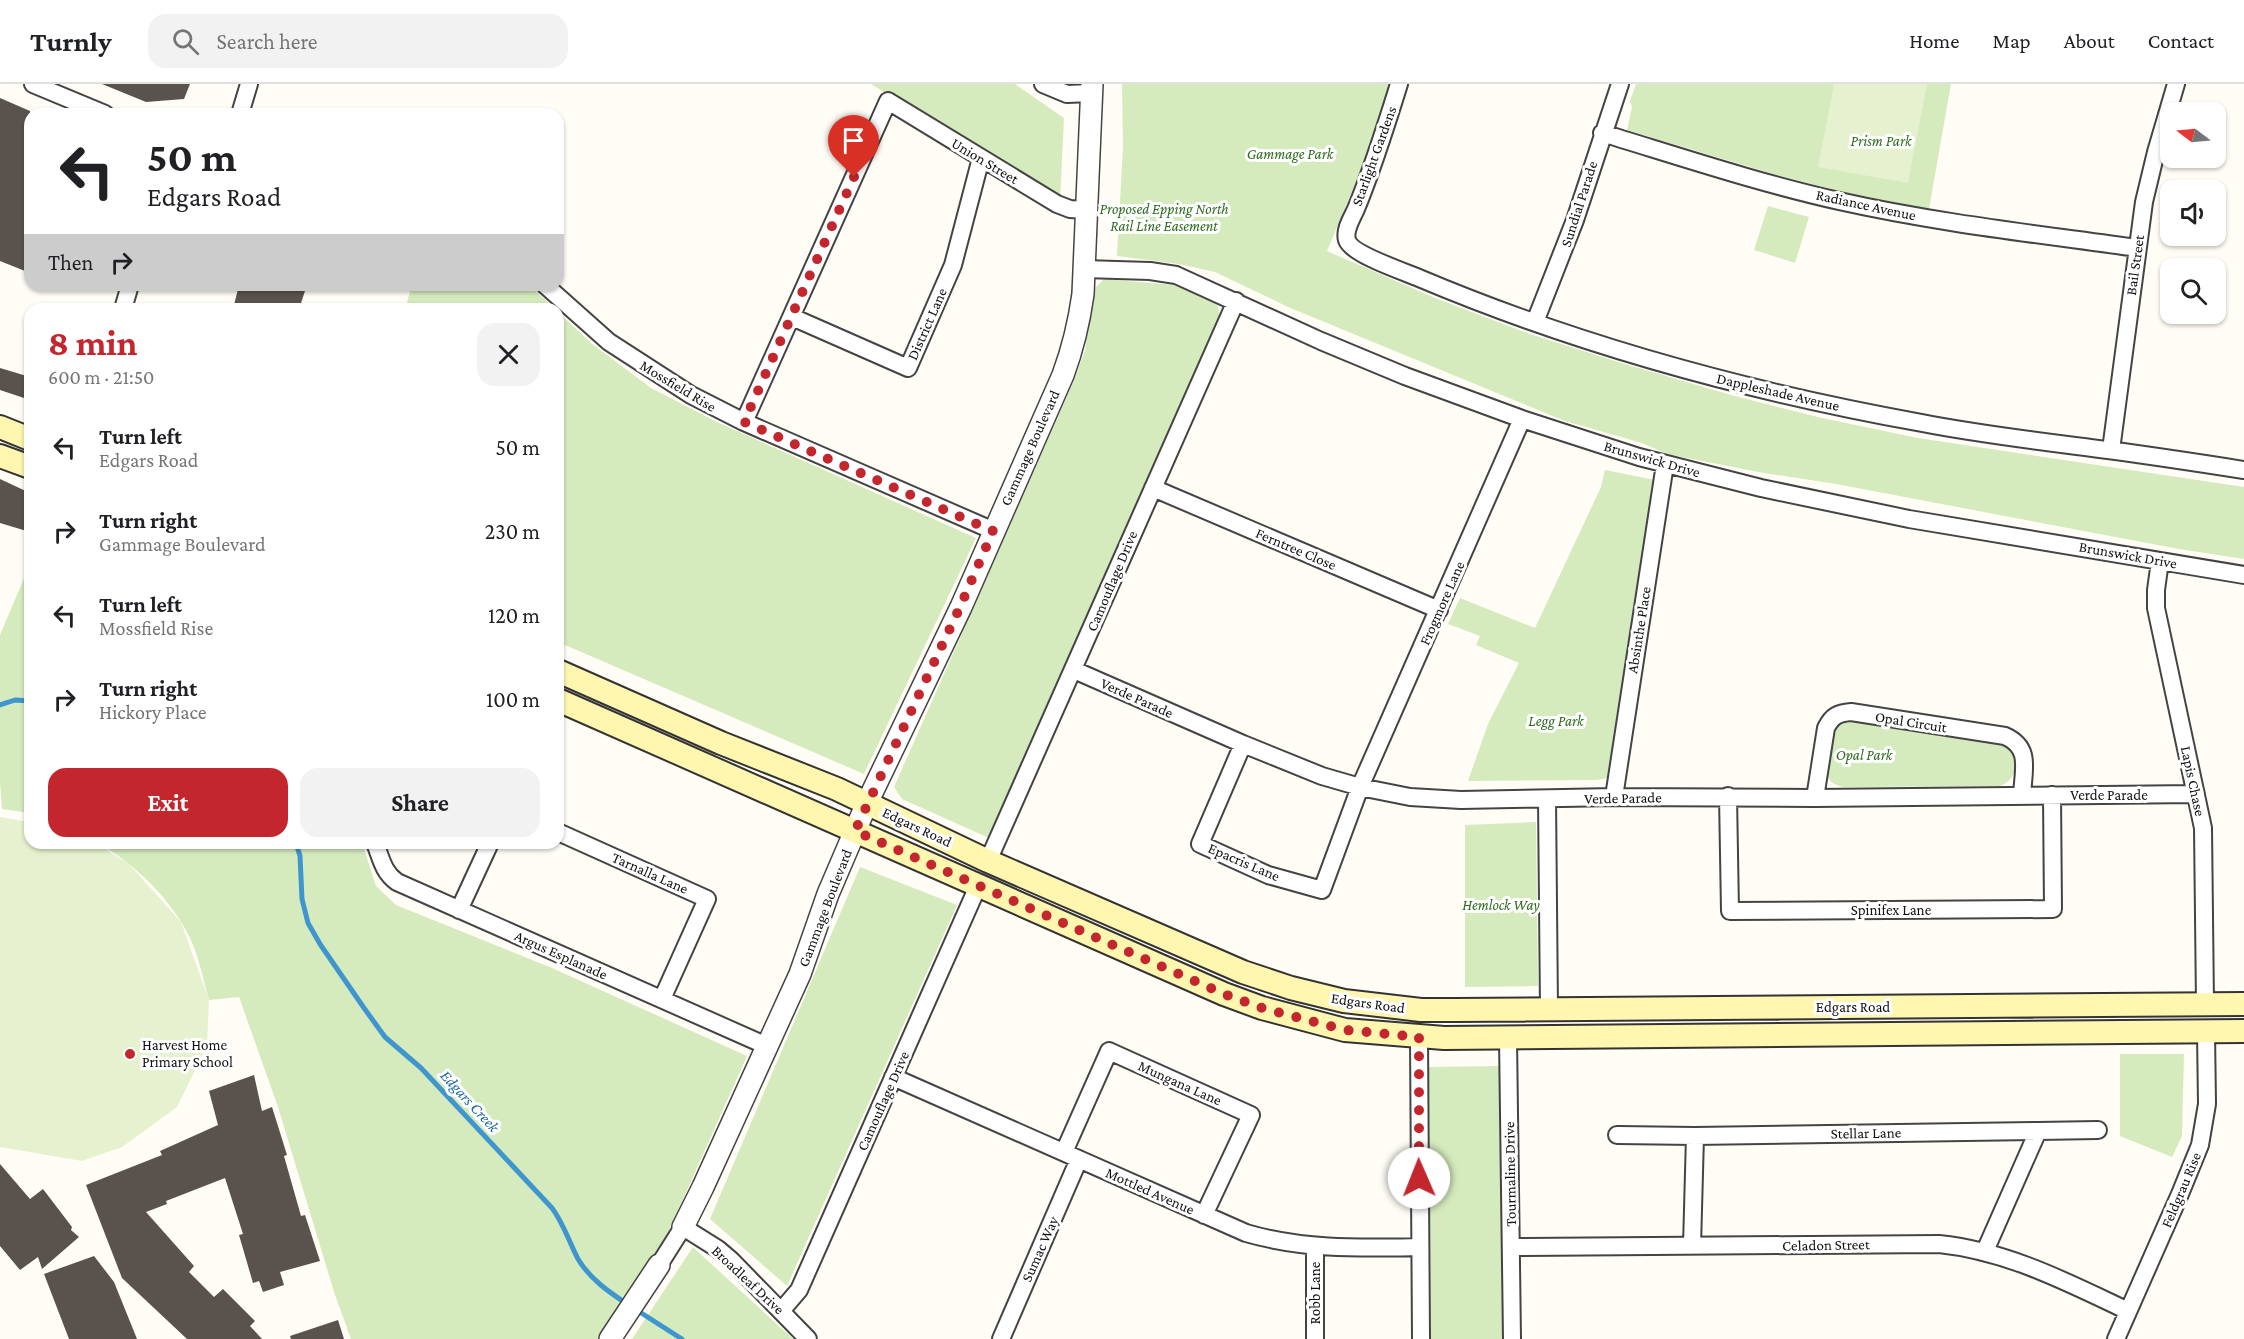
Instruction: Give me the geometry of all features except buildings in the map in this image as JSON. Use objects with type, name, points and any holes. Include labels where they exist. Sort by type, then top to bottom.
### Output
[{"type":"main road","points":[[0,427],[24,437]]},
{"type":"main road","points":[[0,456],[24,465]]},
{"type":"main road","name":"Edgars Road","points":[[564,674],[721,743],[867,803],[988,861],[1225,965],[1291,988],[1344,1001],[1421,1010],[2244,1004]]},
{"type":"main road","name":"Edgars Road","points":[[564,703],[1224,994],[1262,1008],[1345,1030],[1419,1037],[1508,1038],[2244,1031]]},
{"type":"main road","points":[[2205,1004],[2206,1032]]},
{"type":"street","points":[[33,84],[91,108]]},
{"type":"street","points":[[242,108],[249,84]]},
{"type":"street","points":[[1042,84],[1067,94],[1091,88]]},
{"type":"street","name":"Starlight Gardens","points":[[1348,228],[1367,184],[1399,84]]},
{"type":"street","name":"Sundial Parade","points":[[1535,322],[1575,220],[1620,84]]},
{"type":"street","name":"Bail Street","points":[[2111,450],[2144,202],[2176,84]]},
{"type":"street","name":"Gammage Boulevard","points":[[610,1339],[683,1227],[800,974],[828,894],[867,803],[960,607],[1063,375],[1079,323],[1084,269],[1091,88]]},
{"type":"street","name":"Union Street","points":[[792,317],[888,101],[1057,204],[1070,209],[1086,210]]},
{"type":"street","name":"Radiance Avenue","points":[[1602,133],[1839,201],[1931,219],[2137,248]]},
{"type":"street","name":"District Lane","points":[[792,317],[908,368],[953,266],[981,158]]},
{"type":"street","name":"Dappleshade Avenue","points":[[1348,228],[1347,241],[1350,246],[1429,282],[1535,322],[1688,370],[1825,404],[1997,436],[2244,470]]},
{"type":"street","name":"Brunswick Drive","points":[[1084,269],[1150,271],[1176,275],[1366,360],[1522,419],[1665,464],[1761,488],[1909,519],[2244,575]]},
{"type":"street","name":"Mossfield Rise","points":[[551,291],[564,303]]},
{"type":"street","name":"Camouflage Drive","points":[[988,861],[1236,301]]},
{"type":"street","name":"Mossfield Rise","points":[[564,303],[592,329],[690,395],[744,422],[993,531]]},
{"type":"street","points":[[744,422],[792,317]]},
{"type":"street","name":"Frogmore Lane","points":[[1360,787],[1522,419]]},
{"type":"street","name":"Absinthe Place","points":[[1614,797],[1665,464]]},
{"type":"street","name":"Ferntree Close","points":[[1153,488],[1439,610]]},
{"type":"street","name":"Lapis Chase","points":[[2160,561],[2156,608],[2203,828],[2205,1004]]},
{"type":"street","name":"Verde Parade","points":[[1074,670],[1322,776],[1360,787],[1435,799],[2196,794]]},
{"type":"street","name":"Opal Circuit","points":[[1815,798],[1826,728],[1831,718],[1840,713],[1851,712],[2005,736],[2016,741],[2022,748],[2024,760],[2022,796]]},
{"type":"street","name":"Epacris Lane","points":[[1243,744],[1200,844],[1268,875],[1322,890],[1360,787]]},
{"type":"street","name":"Spinifex Lane","points":[[1728,796],[1730,911],[2053,909],[2052,795]]},
{"type":"street","points":[[1547,799],[1550,1037]]},
{"type":"street","name":"Tarnalla Lane","points":[[564,835],[707,899],[662,999]]},
{"type":"street","name":"Argus Esplanade","points":[[377,849],[388,876],[397,882],[767,1046]]},
{"type":"street","points":[[459,910],[487,849]]},
{"type":"street","name":"Camouflage Drive","points":[[781,1311],[799,1290],[978,886]]},
{"type":"street","name":"Tourmaline Drive","points":[[1507,1010],[1512,1339]]},
{"type":"street","name":"Feldgrau Rise","points":[[2116,1339],[2181,1194],[2200,1145],[2207,1104],[2206,1032]]},
{"type":"street","points":[[1419,1037],[1421,1339]]},
{"type":"street","name":"Mungana Lane","points":[[1064,1152],[1109,1052],[1251,1114],[1204,1215]]},
{"type":"street","name":"Mottled Avenue","points":[[893,1077],[1204,1215],[1267,1239],[1315,1247],[1420,1247]]},
{"type":"street","name":"Stellar Lane","points":[[1617,1136],[2098,1130]]},
{"type":"street","points":[[1985,1251],[2038,1131]]},
{"type":"street","points":[[1692,1246],[1695,1136]]},
{"type":"street","name":"Sumac Way","points":[[1000,1339],[1080,1159]]},
{"type":"street","name":"Broadleaf Drive","points":[[683,1227],[718,1249],[808,1339]]},
{"type":"street","name":"Celadon Street","points":[[1511,1247],[1939,1244],[1985,1251],[2031,1267],[2128,1311]]},
{"type":"street","name":"Robb Lane","points":[[1315,1247],[1315,1339]]},
{"type":"green space","name":"Proposed Epping North Rail Line Easement","points":[[871,84],[1015,84],[1064,118],[1060,200]]},
{"type":"green space","name":"Proposed Epping North Rail Line Easement","points":[[1122,84],[1390,84],[1371,146],[1327,251],[1435,298],[1530,334],[1731,395],[1822,418],[1918,438],[2244,487],[2244,559],[1667,454],[1642,443],[1565,421],[1288,307],[1215,272],[1179,264],[1117,256],[1123,147]]},
{"type":"green space","name":"Prism Park","points":[[1636,84],[1951,84],[1929,209],[1843,192],[1777,175],[1627,130],[1632,107],[1630,101]]},
{"type":"green space","points":[[1834,84],[1927,84],[1908,183],[1818,167]]},
{"type":"green space","points":[[1768,206],[1809,217],[1795,263],[1754,250]]},
{"type":"green space","points":[[1104,279],[1175,285],[1214,303],[1218,306],[1220,317],[989,838],[902,799],[894,787],[1072,385],[1085,351],[1093,290]]},
{"type":"green space","points":[[410,291],[536,291],[548,303],[407,303]]},
{"type":"green space","points":[[564,318],[591,343],[651,388],[717,422],[976,538],[864,774],[564,645]]},
{"type":"green space","name":"Legg Park","points":[[1605,470],[1655,480],[1607,778],[1468,781],[1488,724],[1519,663],[1476,645],[1480,636],[1448,624],[1460,598],[1535,628],[1601,487]]},
{"type":"green space","points":[[24,578],[24,812],[2,809],[0,635]]},
{"type":"green space","name":"Opal Park","points":[[1851,719],[2002,743],[2015,751],[2014,772],[2009,780],[2000,786],[1839,786],[1832,783],[1828,777],[1831,741],[1837,724]]},
{"type":"green space","points":[[0,817],[24,821],[24,849],[105,849],[129,864],[181,922],[209,1000],[207,1046],[177,1107],[122,1147],[82,1161],[0,1147]]},
{"type":"green space","name":"Hemlock Way","points":[[1536,822],[1538,986],[1465,987],[1465,825]]},
{"type":"green space","points":[[107,849],[364,849],[376,886],[396,905],[552,968],[747,1056],[667,1235],[599,1339],[351,1339],[335,1295],[278,1107],[239,997],[209,1000],[193,945],[173,910],[151,884]]},
{"type":"green space","points":[[860,867],[957,905],[787,1286],[710,1219]]},
{"type":"green space","points":[[2120,1054],[2184,1054],[2182,1136],[2172,1157],[2120,1136]]},
{"type":"green space","points":[[1501,1066],[1503,1339],[1431,1339],[1429,1067]]},
{"type":"green space","points":[[693,1247],[793,1339],[632,1339]]},
{"type":"waterway","name":"Edgars Creek","points":[[0,705],[15,700],[24,701]]},
{"type":"waterway","name":"Edgars Creek","points":[[298,849],[302,899],[308,923],[364,1008],[385,1037],[421,1068],[552,1208],[578,1259],[588,1273],[627,1304]]},
{"type":"waterway","name":"Edgars Creek","points":[[635,1309],[682,1339]]},
{"type":"place","name":"Harvest Home Primary School","points":[[130,1054]]},
{"type":"route","points":[[854,177],[744,422],[993,531],[855,831],[1224,994],[1262,1008],[1345,1030],[1419,1037],[1419,1178]]},
{"type":"park label","name":"Gammage Park","points":[[1290,154]]}]
